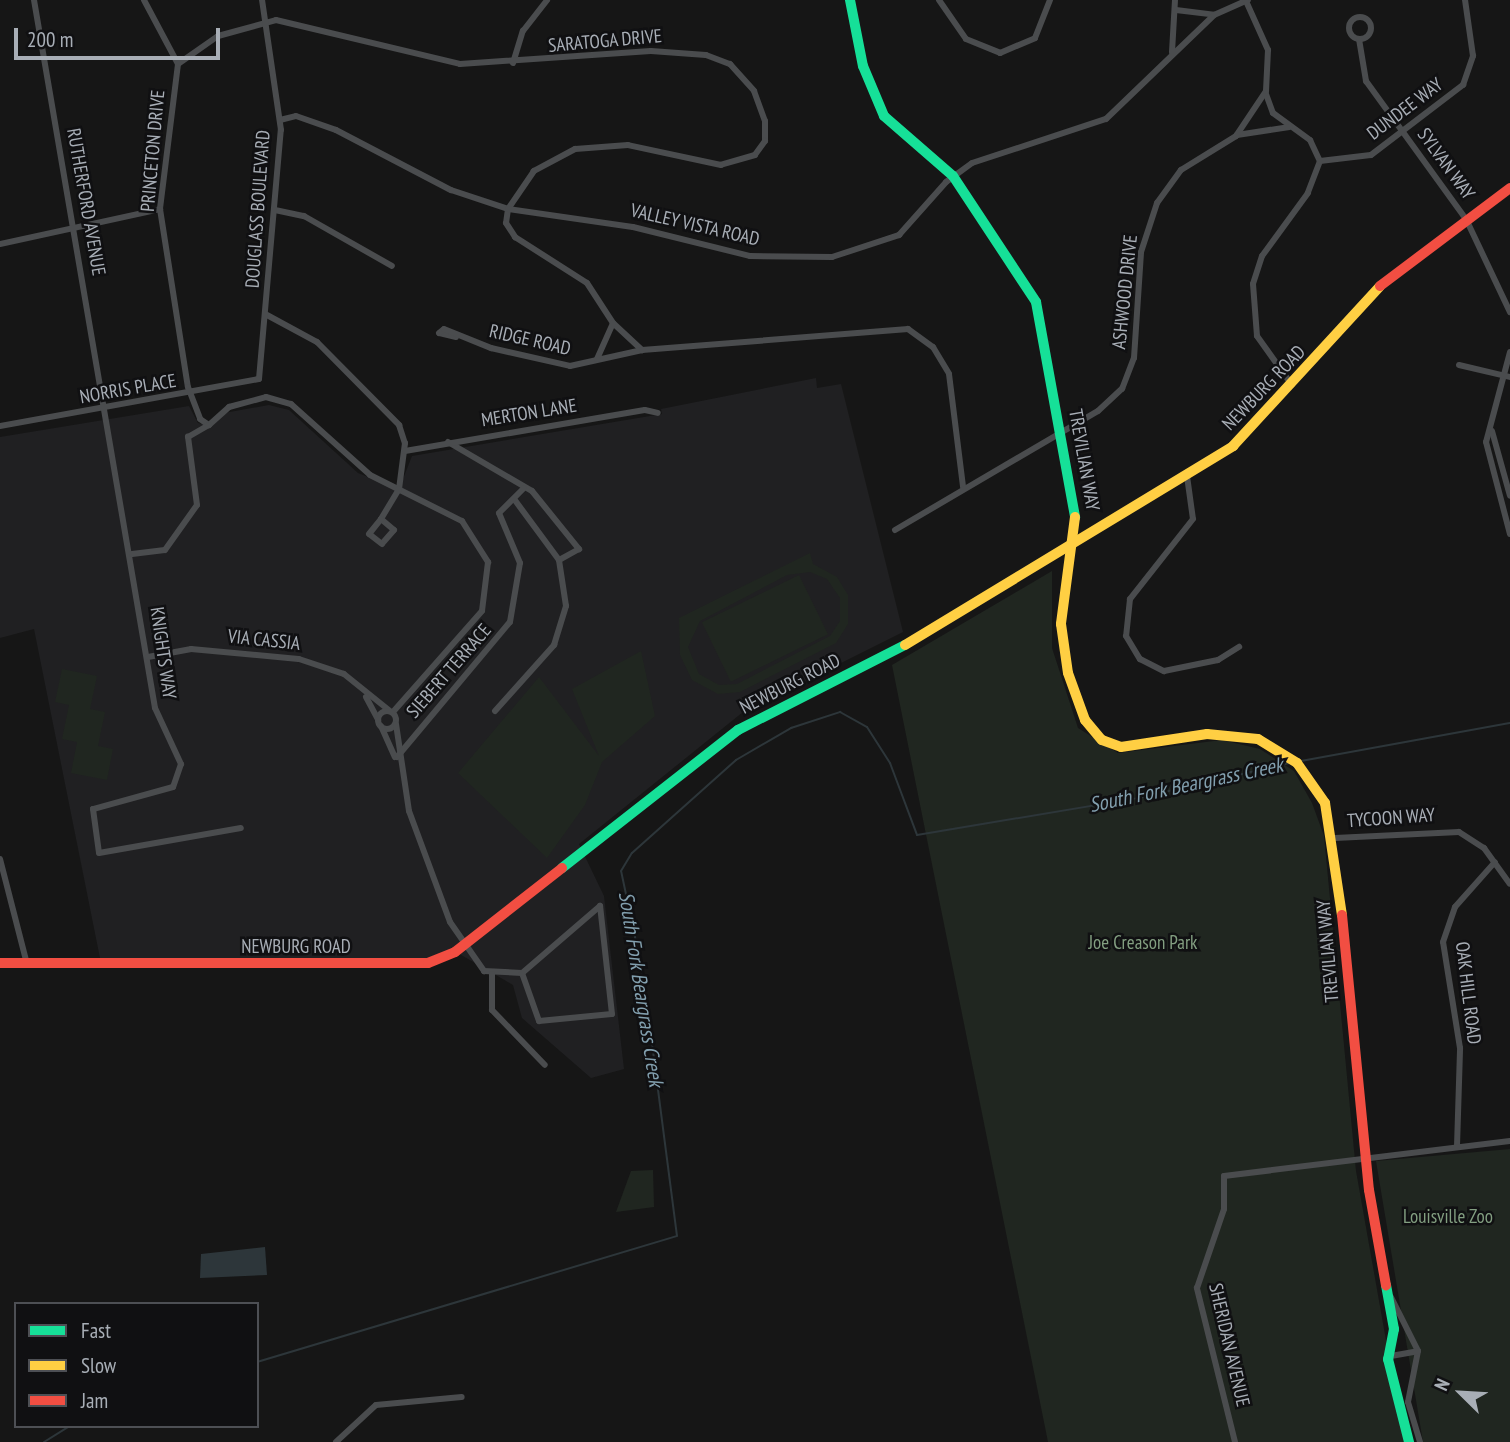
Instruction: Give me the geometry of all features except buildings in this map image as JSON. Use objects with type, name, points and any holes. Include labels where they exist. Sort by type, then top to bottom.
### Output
[{"type":"main road","name":"TREVILIAN WAY","points":[[850,0],[863,66],[884,116],[953,176],[1031,288],[1061,430],[1074,544],[1062,643],[1074,694],[1098,737],[1128,747],[1232,734],[1280,751],[1312,781],[1335,838],[1366,1157],[1394,1329],[1388,1359],[1409,1442]]},
{"type":"main road","name":"NEWBURG ROAD","points":[[0,964],[419,964],[464,947],[738,730],[899,648],[1187,477],[1255,428],[1384,282],[1510,188]]},
{"type":"street","name":"RUTHERFORD AVENUE","points":[[34,0],[107,409]]},
{"type":"street","name":"PRINCETON DRIVE","points":[[144,0],[178,64],[160,209],[191,395]]},
{"type":"street","name":"DOUGLASS BOULEVARD","points":[[260,379],[280,120],[262,0]]},
{"type":"street","points":[[513,64],[523,31],[547,0]]},
{"type":"street","points":[[939,0],[966,39],[1000,53],[1035,38],[1050,0]]},
{"type":"street","points":[[1172,52],[1175,0]]},
{"type":"street","name":"DUNDEE WAY","points":[[1320,161],[1366,157],[1403,132],[1467,78],[1473,47],[1465,0]]},
{"type":"street","points":[[1247,1],[1268,50],[1266,91],[1273,113],[1310,140],[1320,161],[1308,193],[1262,256],[1252,294],[1260,343],[1293,387]]},
{"type":"street","name":"VALLEY VISTA ROAD","points":[[280,120],[296,116],[336,130],[451,190],[508,209],[633,227],[750,256],[832,257],[900,235],[953,176],[992,155],[1106,119],[1172,52],[1214,16],[1247,1]]},
{"type":"street","points":[[1176,10],[1214,16]]},
{"type":"street","name":"SARATOGA DRIVE","points":[[178,64],[218,36],[266,22],[315,27],[437,61],[513,64],[651,51],[714,57],[747,80],[767,135],[755,155],[729,165],[628,145],[575,149],[534,171],[508,209]]},
{"type":"street","name":"SYLVAN WAY","points":[[1359,39],[1366,81],[1466,219],[1510,312]]},
{"type":"street","name":"ASHWOOD DRIVE","points":[[1236,136],[1266,91]]},
{"type":"street","name":"ASHWOOD DRIVE","points":[[895,530],[963,487],[1106,406],[1130,373],[1141,252],[1162,195],[1198,156],[1236,136],[1292,127]]},
{"type":"street","points":[[0,244],[74,225],[160,209]]},
{"type":"street","points":[[508,209],[506,223],[515,237],[587,283],[613,323],[642,350],[881,327],[915,331],[939,355],[952,384],[963,487]]},
{"type":"street","points":[[275,210],[304,216],[392,266]]},
{"type":"street","points":[[267,315],[317,342],[395,419],[405,440],[400,489],[381,519]]},
{"type":"street","name":"RIDGE ROAD","points":[[597,359],[613,323]]},
{"type":"street","name":"RIDGE ROAD","points":[[456,337],[555,365],[642,350]]},
{"type":"street","points":[[1510,352],[1507,376],[1492,431],[1486,442],[1493,480],[1510,534]]},
{"type":"street","points":[[1459,365],[1507,376]]},
{"type":"street","name":"NORRIS PLACE","points":[[0,426],[191,395],[260,379]]},
{"type":"street","points":[[191,395],[209,425]]},
{"type":"street","points":[[132,554],[165,550],[197,505],[187,437],[209,425],[229,407],[266,397],[280,400],[317,424],[354,464],[462,521],[488,562],[490,584],[469,629],[379,723]]},
{"type":"street","name":"KNIGHTS WAY","points":[[107,409],[155,708],[180,754],[180,776],[165,791],[93,809],[99,853],[241,828]]},
{"type":"street","name":"MERTON LANE","points":[[405,451],[447,442],[658,413]]},
{"type":"street","points":[[1492,431],[1510,496]]},
{"type":"street","points":[[447,442],[524,488],[579,550],[559,560]]},
{"type":"street","points":[[1187,477],[1193,519],[1130,599],[1126,636],[1140,659],[1164,671],[1218,660],[1239,647]]},
{"type":"street","points":[[1493,480],[1504,477]]},
{"type":"street","name":"SIEBERT TERRACE","points":[[396,759],[510,622],[520,563],[499,513],[524,488]]},
{"type":"street","points":[[495,710],[559,633],[566,606],[559,560],[514,499]]},
{"type":"street","name":"VIA CASSIA","points":[[148,657],[191,649],[299,659],[344,674],[365,695],[391,712]]},
{"type":"street","name":"VIA CASSIA","points":[[365,695],[396,759]]},
{"type":"street","points":[[391,712],[396,724],[396,759],[425,861],[474,964],[492,974],[522,973],[600,906],[612,1014],[539,1021],[522,973]]},
{"type":"street","points":[[379,723],[396,724]]},
{"type":"street","name":"TYCOON WAY","points":[[1335,838],[1451,830],[1479,843],[1510,884]]},
{"type":"street","points":[[0,859],[27,964]]},
{"type":"street","name":"OAK HILL ROAD","points":[[1457,1146],[1460,1048],[1443,942],[1455,907],[1495,862]]},
{"type":"street","points":[[492,974],[492,1010],[545,1065]]},
{"type":"street","points":[[1366,1157],[1510,1141]]},
{"type":"street","name":"SHERIDAN AVENUE","points":[[1235,1442],[1197,1288],[1224,1209],[1224,1176],[1366,1157]]},
{"type":"street","name":"TREVILIAN WAY","points":[[1386,1287],[1418,1351]]},
{"type":"street","points":[[1388,1359],[1395,1351],[1418,1351],[1408,1402],[1420,1442]]},
{"type":"street","points":[[336,1442],[376,1405],[462,1397]]},
{"type":"shaded area","points":[[816,378],[817,388],[841,384],[903,632],[743,712],[579,844],[604,896],[624,1069],[591,1078],[522,1018],[513,985],[456,952],[417,961],[100,958],[34,629],[0,638],[0,437],[189,406],[198,423],[211,426],[224,413],[269,405],[289,410],[358,473],[399,489],[412,456],[662,414],[661,409]]},
{"type":"shaded area","points":[[265,1247],[267,1275],[200,1278],[201,1254]]},
{"type":"green space","points":[[810,553],[813,564],[837,577],[848,595],[848,624],[836,643],[740,692],[718,694],[692,680],[680,655],[679,618]],"holes":[[[810,572],[827,579],[840,598],[840,621],[830,636],[737,684],[719,685],[699,674],[688,647],[700,621],[787,575]]]},
{"type":"green space","name":"Joe Creason Park","points":[[1052,571],[1052,648],[1078,728],[1118,753],[1222,740],[1260,749],[1294,771],[1312,803],[1324,836],[1356,1171],[1404,1442],[1048,1442],[892,665]]},
{"type":"green space","points":[[799,575],[828,634],[731,682],[702,622]]},
{"type":"green space","points":[[641,651],[655,716],[602,762],[585,805],[547,858],[458,773],[539,677],[599,756],[572,689]]},
{"type":"green space","points":[[62,669],[97,676],[90,709],[105,712],[98,746],[113,749],[107,780],[71,773],[77,742],[62,739],[69,705],[55,702]]},
{"type":"green space","name":"Louisville Zoo","points":[[1510,1149],[1510,1442],[1423,1442],[1376,1161]]},
{"type":"green space","points":[[653,1170],[654,1207],[616,1212],[631,1171]]},
{"type":"waterway","name":"South Fork Beargrass Creek","points":[[259,1361],[677,1236],[643,975],[621,871],[632,853],[736,760],[791,728],[840,712],[867,727],[890,763],[917,835],[1139,798],[1289,763]]},
{"type":"waterway","name":"South Fork Beargrass Creek","points":[[1301,761],[1510,723]]},
{"type":"waterway","name":"South Fork Beargrass Creek","points":[[44,1442],[67,1428]]},
{"type":"traffic: fast","points":[[850,0],[863,66],[884,116],[953,176],[1036,302],[1075,517]]},
{"type":"traffic: fast","points":[[562,868],[738,730],[905,645]]},
{"type":"traffic: fast","points":[[1386,1285],[1394,1329],[1388,1359],[1409,1442]]},
{"type":"traffic: slow","points":[[905,645],[1233,446],[1380,286]]},
{"type":"traffic: slow","points":[[1075,517],[1061,624],[1068,673],[1085,720],[1102,740],[1121,747],[1207,734],[1258,739],[1297,763],[1325,803],[1342,915]]},
{"type":"traffic: jam","points":[[1380,286],[1510,188]]},
{"type":"traffic: jam","points":[[0,963],[428,963],[455,952],[562,868]]},
{"type":"traffic: jam","points":[[1342,915],[1369,1190],[1386,1285]]}]
